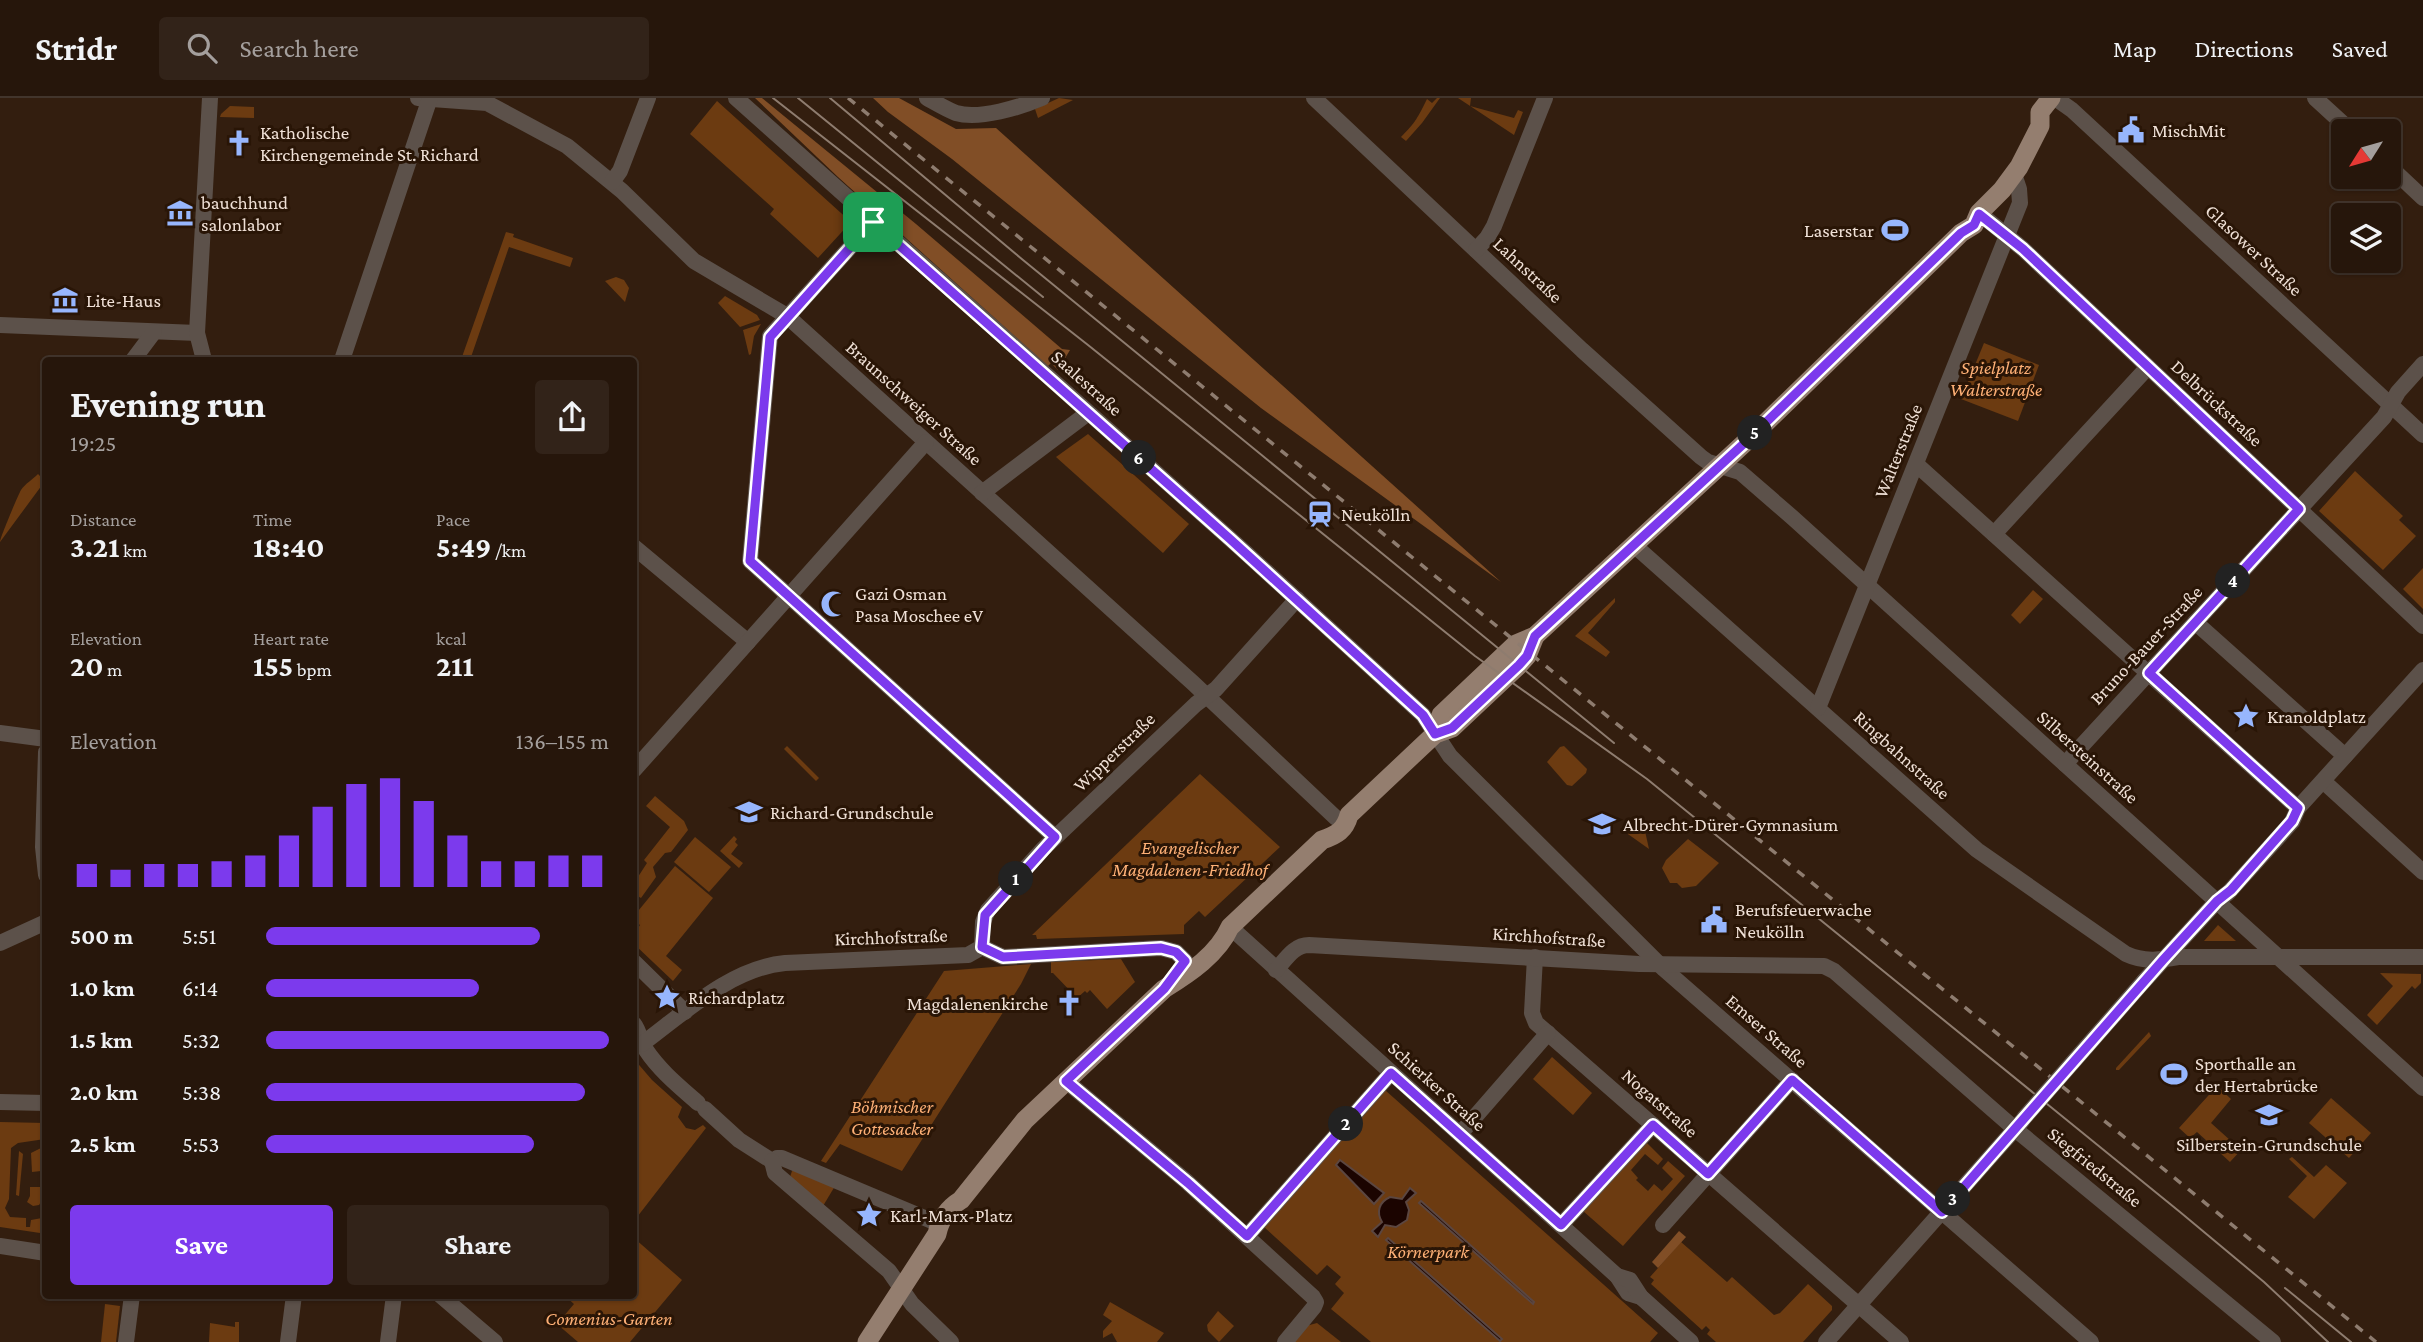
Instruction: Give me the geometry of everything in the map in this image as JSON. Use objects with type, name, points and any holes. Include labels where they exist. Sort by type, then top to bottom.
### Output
[{"type":"main road","points":[[1164,989],[1188,975],[1224,941],[1230,927],[1322,840],[1327,827],[1343,817],[1435,734],[1452,728],[1519,665],[1527,656],[1535,636],[1635,546],[1961,233],[1964,221],[1979,214],[2014,174],[2040,126],[2038,116],[2042,106],[2053,98]]},
{"type":"main road","points":[[867,1342],[938,1229],[948,1228],[957,1215],[961,1200],[1019,1126],[1164,989],[1185,961],[1216,932],[1230,927]]},
{"type":"street","points":[[203,357],[197,333],[210,98]]},
{"type":"street","points":[[343,357],[426,98]]},
{"type":"street","name":"Braunschweiger Straße","points":[[426,98],[480,102],[496,107],[568,146],[612,182],[694,261],[787,316],[1343,817]]},
{"type":"street","points":[[612,182],[620,171],[648,98]]},
{"type":"street","name":"Saalestraße","points":[[736,98],[1297,599],[1423,715],[1435,734]]},
{"type":"street","points":[[927,98],[944,108],[966,115],[1024,106],[1042,98]]},
{"type":"street","name":"Lahnstraße","points":[[1314,98],[1701,457],[1720,465]]},
{"type":"street","points":[[1476,250],[1494,226],[1545,98]]},
{"type":"street","name":"Glasower Straße","points":[[2053,98],[2073,112],[2423,435]]},
{"type":"street","points":[[2315,98],[2338,119]]},
{"type":"street","name":"Walterstraße","points":[[1818,708],[2020,203],[2014,174]]},
{"type":"street","points":[[2401,177],[2423,198]]},
{"type":"street","name":"Delbrückstraße","points":[[1979,214],[2023,249],[2423,626]]},
{"type":"street","points":[[873,222],[771,333],[749,555],[754,566],[1055,837]]},
{"type":"street","points":[[0,325],[197,333]]},
{"type":"street","points":[[136,357],[155,332]]},
{"type":"street","name":"Bruno-Bauer-Straße","points":[[2065,764],[2382,419],[2398,391],[2423,364]]},
{"type":"street","points":[[1994,534],[2148,368]]},
{"type":"street","points":[[982,493],[1088,413]]},
{"type":"street","points":[[637,767],[926,442]]},
{"type":"street","points":[[1916,464],[2298,808]]},
{"type":"street","name":"Silbersteinstraße","points":[[1720,465],[1740,472],[2423,1088]]},
{"type":"street","name":"Ringbahnstraße","points":[[1635,546],[1978,850],[2126,954],[2142,959],[2163,960],[2178,957],[2423,957]]},
{"type":"street","points":[[637,550],[748,642]]},
{"type":"street","name":"Wipperstraße","points":[[982,947],[985,915],[1055,837],[1196,704],[1216,690],[1297,599]]},
{"type":"street","points":[[2196,622],[2345,756]]},
{"type":"street","points":[[1826,1342],[2144,981],[2217,901],[2231,890],[2292,821],[2298,808],[2423,670]]},
{"type":"street","points":[[1796,690],[1829,681]]},
{"type":"street","points":[[0,733],[42,738]]},
{"type":"street","name":"Emser Straße","points":[[1435,734],[1450,756],[1659,964],[2091,1342]]},
{"type":"street","points":[[2322,781],[2423,872]]},
{"type":"street","points":[[0,943],[42,924]]},
{"type":"street","name":"Schierker Straße","points":[[1230,927],[1617,1276],[1628,1293],[1641,1297],[1691,1342]]},
{"type":"street","name":"Kirchhofstraße","points":[[1276,970],[1294,950],[1309,945],[1659,964],[1814,965],[1829,968]]},
{"type":"street","points":[[982,947],[1003,957],[1161,948],[1176,952],[1185,961]]},
{"type":"street","name":"Kirchhofstraße","points":[[691,1008],[743,976],[775,964],[968,955],[982,947]]},
{"type":"street","name":"Nogatstraße","points":[[1535,957],[1532,1013],[1536,1023],[1901,1342]]},
{"type":"street","points":[[637,964],[691,1008],[642,1044]]},
{"type":"street","name":"Siegfriedstraße","points":[[1829,968],[2020,1124],[2273,1342]]},
{"type":"street","points":[[637,1028],[642,1044],[660,1069],[739,1140],[772,1161],[775,1173],[889,1271],[912,1304],[951,1342]]},
{"type":"street","points":[[1460,1134],[1548,1033]]},
{"type":"street","points":[[1247,1236],[1391,1073]]},
{"type":"street","points":[[1663,1225],[1792,1080]]},
{"type":"street","points":[[1066,1081],[1188,1183],[1313,1297],[1316,1302],[1314,1307],[1286,1342]]},
{"type":"street","points":[[0,1102],[42,1103]]},
{"type":"street","points":[[1561,1225],[1653,1125]]},
{"type":"street","points":[[772,1161],[782,1158],[938,1229]]},
{"type":"street","points":[[0,1246],[42,1251]]},
{"type":"street","points":[[126,1342],[131,1299]]},
{"type":"street","points":[[288,1342],[294,1299]]},
{"type":"street","points":[[388,1342],[393,1299]]},
{"type":"street","points":[[445,1299],[495,1342]]},
{"type":"green space","points":[[1059,98],[1073,100],[1038,118],[1035,109]]},
{"type":"green space","points":[[1440,98],[1406,141],[1401,137],[1416,119],[1427,99],[1432,103]]},
{"type":"green space","points":[[1458,98],[1471,98],[1470,106]]},
{"type":"green space","points":[[717,101],[851,222],[818,258],[770,214],[774,209],[690,134]]},
{"type":"green space","points":[[230,106],[254,107],[254,118],[220,117]]},
{"type":"green space","points":[[1470,106],[1514,118],[1518,110],[1523,112],[1514,135]]},
{"type":"green space","points":[[506,232],[514,234],[513,237],[573,258],[570,267],[509,247],[471,357],[462,357]]},
{"type":"green space","points":[[616,277],[624,280],[629,288],[625,302],[605,281]]},
{"type":"green space","points":[[725,296],[757,315],[760,320],[740,327],[718,303]]},
{"type":"green space","points":[[761,324],[754,336],[749,355],[743,330]]},
{"type":"green space","name":"Spielplatz Walterstraße","points":[[1984,343],[2039,365],[2018,421],[1961,399]]},
{"type":"green space","points":[[1088,434],[1189,524],[1163,553],[1056,457]]},
{"type":"green space","points":[[2355,471],[2403,516],[2399,520],[2416,536],[2383,570],[2319,511]]},
{"type":"green space","points":[[38,474],[42,478],[42,485],[0,542],[21,490]]},
{"type":"green space","points":[[2423,568],[2423,609],[2403,589]]},
{"type":"green space","points":[[2033,590],[2043,599],[2020,624],[2011,615]]},
{"type":"green space","points":[[1615,598],[1615,602],[1588,633],[1610,652],[1606,657],[1575,636]]},
{"type":"green space","points":[[787,746],[819,778],[816,781],[784,749]]},
{"type":"green space","points":[[1564,746],[1587,769],[1572,786],[1567,785],[1547,762]]},
{"type":"green space","name":"Evangelischer Magdalenen-Friedhof","points":[[1200,774],[1280,847],[1205,917],[1199,911],[1184,925],[1184,934],[1037,939],[1036,935],[1032,935]]},
{"type":"green space","points":[[655,796],[684,821],[688,830],[671,852],[665,853],[653,867],[656,877],[641,898],[637,896],[637,878],[647,863],[644,860],[670,827],[646,806]]},
{"type":"green space","points":[[1625,828],[1645,831],[1649,849],[1625,832]]},
{"type":"green space","points":[[734,836],[738,845],[731,854],[743,863],[739,868],[720,851]]},
{"type":"green space","points":[[695,837],[731,867],[709,892],[674,862]]},
{"type":"green space","points":[[1688,839],[1719,863],[1696,886],[1682,888],[1677,883],[1670,883],[1662,868],[1666,860]]},
{"type":"green space","points":[[675,866],[713,898],[666,956],[682,970],[673,981],[637,947],[637,930],[640,925],[637,922],[637,912]]},
{"type":"green space","points":[[2218,925],[2236,941],[2204,941]]},
{"type":"green space","points":[[1121,959],[1135,982],[1107,1009],[1090,990],[1077,998],[1051,973],[1051,962]]},
{"type":"green space","name":"Böhmischer Gottesacker","points":[[1031,964],[902,1171],[840,1144],[826,1163],[821,1161],[944,971]]},
{"type":"green space","points":[[2380,973],[2421,974],[2421,983],[2415,989],[2412,986],[2377,1025],[2367,1015],[2393,986]]},
{"type":"green space","points":[[2149,1032],[2151,1036],[2116,1070],[2116,1068]]},
{"type":"green space","points":[[1552,1057],[1592,1093],[1573,1115],[1533,1079]]},
{"type":"green space","points":[[637,1062],[682,1107],[678,1117],[686,1128],[695,1130],[703,1125],[706,1128],[637,1217]]},
{"type":"green space","points":[[2217,1086],[2231,1099],[2211,1123],[2241,1150],[2230,1162],[2197,1132],[2190,1138],[2179,1128]]},
{"type":"green space","name":"Körnerpark","points":[[1385,1090],[1658,1333],[1650,1342],[1371,1342],[1331,1309],[1344,1293],[1335,1284],[1341,1277],[1327,1265],[1317,1275],[1264,1227]]},
{"type":"green space","points":[[2331,1098],[2371,1133],[2349,1158],[2309,1123]]},
{"type":"green space","points":[[0,1122],[42,1123],[42,1139],[18,1143],[11,1148],[9,1199],[5,1208],[10,1217],[26,1218],[26,1227],[30,1227],[31,1220],[42,1218],[40,1233],[0,1227]]},
{"type":"green space","points":[[1645,1141],[1663,1159],[1658,1165],[1645,1154],[1631,1170],[1638,1178],[1636,1180],[1648,1191],[1654,1184],[1662,1191],[1673,1179],[1662,1168],[1668,1161],[1685,1176],[1623,1246],[1583,1211]]},
{"type":"green space","points":[[41,1148],[41,1171],[32,1172],[31,1153]]},
{"type":"green space","points":[[19,1151],[23,1154],[19,1196],[16,1195]]},
{"type":"green space","points":[[2292,1157],[2314,1177],[2326,1165],[2347,1183],[2314,1219],[2288,1197],[2307,1176],[2289,1159]]},
{"type":"green space","points":[[796,1169],[835,1186],[823,1206],[790,1177]]},
{"type":"green space","points":[[30,1187],[40,1187],[39,1205],[33,1206],[27,1202]]},
{"type":"green space","name":"Comenius-Garten","points":[[637,1241],[682,1280],[630,1342],[578,1342],[557,1324],[574,1304],[568,1299],[637,1299]]},
{"type":"green space","points":[[1681,1242],[1727,1282],[1732,1277],[1774,1315],[1780,1313],[1808,1284],[1832,1306],[1832,1310],[1803,1342],[1716,1342],[1707,1334],[1710,1330],[1706,1326],[1702,1330],[1651,1284],[1654,1280],[1650,1277]]},
{"type":"green space","points":[[1110,1302],[1164,1333],[1157,1342],[1117,1342],[1112,1333],[1103,1338],[1103,1331],[1112,1321],[1103,1315]]},
{"type":"green space","points":[[105,1304],[120,1306],[116,1342],[101,1342]]},
{"type":"green space","points":[[1218,1311],[1234,1326],[1219,1342],[1208,1331],[1207,1325]]},
{"type":"green space","points":[[235,1322],[239,1322],[239,1342],[209,1342],[210,1323],[235,1327]]},
{"type":"green space","points":[[1317,1323],[1341,1342],[1293,1342],[1306,1326]]},
{"type":"shaded area","points":[[755,98],[762,98],[916,224],[1062,349],[1070,350],[1058,370],[1051,363],[1048,366],[838,177]]},
{"type":"shaded area","points":[[873,98],[899,98],[956,129],[996,128],[1501,582],[1261,408]]},
{"type":"shaded area","points":[[1340,1160],[1384,1193],[1374,1204],[1336,1165]]},
{"type":"shaded area","points":[[1410,1188],[1416,1193],[1406,1202],[1409,1210],[1407,1220],[1396,1227],[1385,1225],[1378,1237],[1372,1231],[1382,1222],[1379,1215],[1381,1204],[1390,1197],[1402,1199]]},
{"type":"shaded area","points":[[1421,1201],[1534,1302],[1533,1304],[1419,1203]]},
{"type":"shaded area","points":[[1679,1231],[1686,1237],[1658,1268],[1652,1262]]},
{"type":"shaded area","points":[[1388,1238],[1502,1339],[1500,1341],[1386,1240]]},
{"type":"tram line","points":[[773,98],[1088,345],[1475,656],[1647,779],[2180,1212],[2264,1282],[2328,1342]]},
{"type":"tram line","points":[[798,98],[1043,297]]},
{"type":"tram line","points":[[830,98],[1023,260],[1614,743]]},
{"type":"tram line","points":[[2285,1288],[2351,1342]]},
{"type":"railway","points":[[848,98],[2376,1342]]},
{"type":"place","name":"MischMit","points":[[2131,130]]},
{"type":"place","name":"Katholische Kirchengemeinde St. Richard","points":[[239,143]]},
{"type":"place","name":"bauchhund salonlabor","points":[[180,213]]},
{"type":"place","name":"Laserstar","points":[[1895,230]]},
{"type":"place","name":"Lite-Haus","points":[[65,300]]},
{"type":"place","name":"Neukölln","points":[[1320,514]]},
{"type":"place","name":"Gazi Osman Pasa Moschee eV","points":[[834,604]]},
{"type":"place","name":"Kranoldplatz","points":[[2246,716]]},
{"type":"place","name":"Richard-Grundschule","points":[[749,812]]},
{"type":"place","name":"Albrecht-Dürer-Gymnasium","points":[[1602,824]]},
{"type":"place","name":"Berufsfeuerwache Neukölln","points":[[1714,920]]},
{"type":"place","name":"Richardplatz","points":[[667,997]]},
{"type":"place","name":"Magdalenenkirche","points":[[1069,1003]]},
{"type":"place","name":"Sporthalle an der Hertabrücke","points":[[2174,1074]]},
{"type":"place","name":"Silberstein-Grundschule","points":[[2269,1115]]},
{"type":"place","name":"Karl-Marx-Platz","points":[[869,1215]]},
{"type":"route","points":[[1979,214],[2023,249],[2299,509],[2149,673],[2298,808],[2292,821],[2231,890],[2217,901],[2163,960],[1942,1212],[1792,1080],[1708,1174],[1653,1125],[1561,1225],[1391,1073],[1247,1236],[1066,1081],[1164,989],[1185,961],[1176,952],[1161,948],[1003,957],[982,947],[985,915],[1055,837],[750,561],[768,342],[771,333],[873,222],[1307,608],[1423,715],[1435,734],[1452,728],[1519,665],[1527,656],[1535,636],[1751,437],[1961,233],[1971,228],[1979,214]]}]
